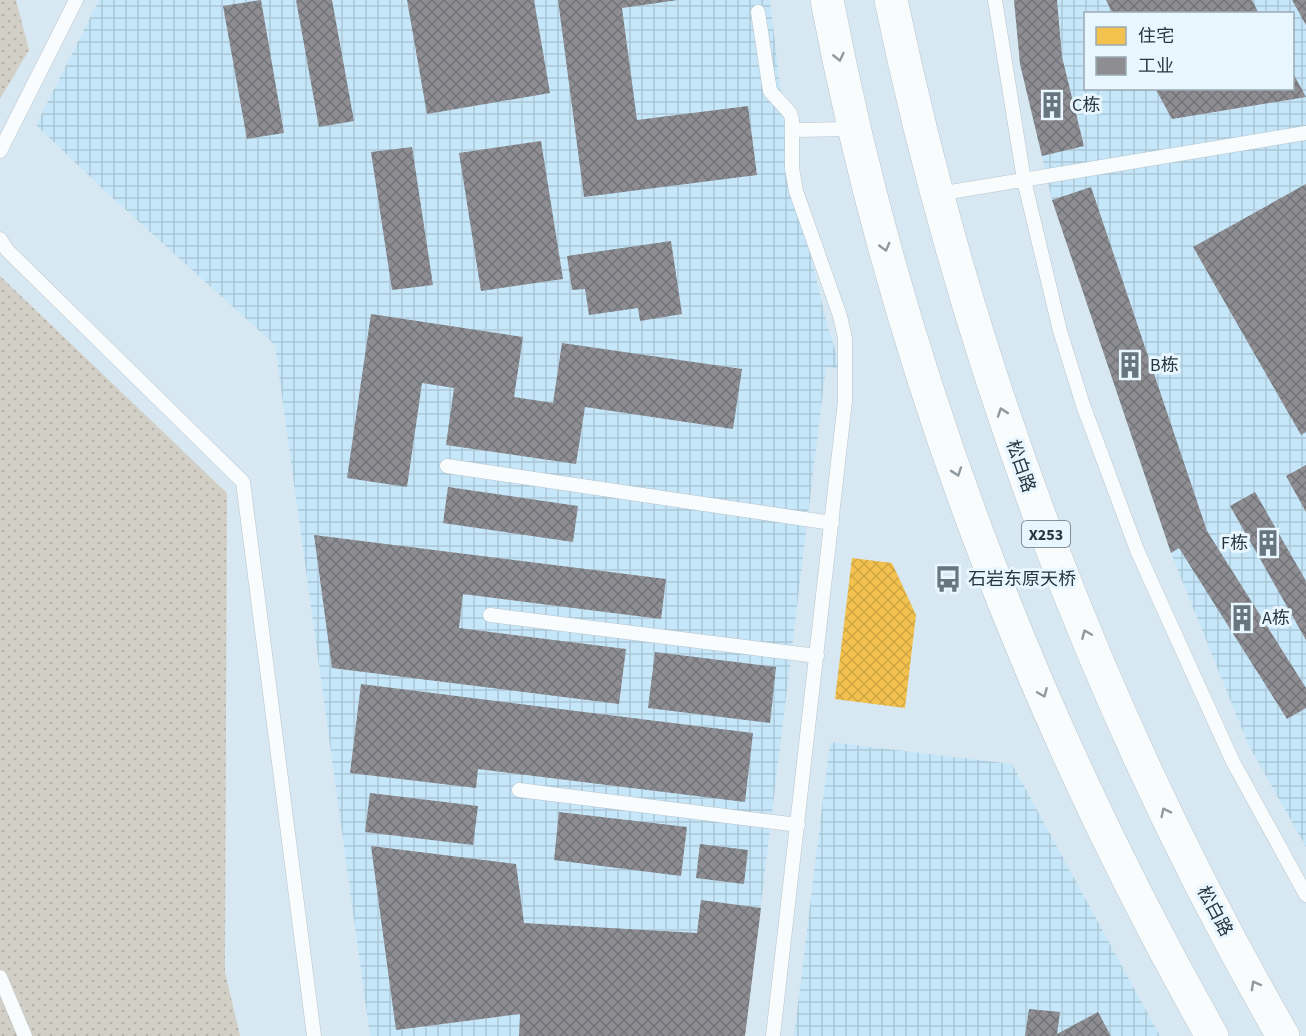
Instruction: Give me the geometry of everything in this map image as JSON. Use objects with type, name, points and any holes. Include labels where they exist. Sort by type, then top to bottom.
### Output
[{"type":"main road","points":[[827,0],[855,129],[913,340],[976,525],[1009,610],[1098,818],[1139,901],[1212,1036]]},
{"type":"main road","name":"松白路","points":[[891,0],[936,195],[997,398],[1075,608],[1154,791],[1216,914],[1284,1036]]},
{"type":"lane","points":[[0,152],[76,0]]},
{"type":"lane","points":[[995,0],[1011,114],[1024,180],[1060,331],[1109,478],[1137,550],[1233,762],[1306,895]]},
{"type":"lane","points":[[758,12],[770,91],[790,112],[792,168],[796,191],[840,316],[845,339],[844,401],[832,523],[773,1036]]},
{"type":"lane","points":[[792,130],[855,129]]},
{"type":"lane","points":[[936,195],[1306,133]]},
{"type":"lane","points":[[0,239],[7,250],[243,482],[314,1036]]},
{"type":"lane","points":[[447,466],[832,523]]},
{"type":"lane","points":[[490,615],[817,656]]},
{"type":"lane","points":[[519,790],[798,825]]},
{"type":"lane","points":[[0,977],[25,1036]]},
{"type":"shaded area","points":[[0,0],[16,0],[29,50],[0,99]]},
{"type":"shaded area","points":[[99,0],[770,0],[783,111],[801,214],[827,324],[841,369],[826,367],[745,1036],[370,1036],[275,345],[105,191],[36,125]]},
{"type":"shaded area","points":[[1014,0],[1306,0],[1306,847],[1248,744],[1171,553],[1052,200],[1020,64]]},
{"type":"shaded area","points":[[0,276],[227,493],[225,972],[240,1036],[0,1036]]},
{"type":"shaded area","points":[[830,742],[1012,764],[1160,1036],[794,1036]]},
{"type":"building: 住宅","points":[[852,558],[892,563],[916,615],[905,708],[835,699]]},
{"type":"building: 工业","points":[[261,0],[284,133],[247,139],[223,6]]},
{"type":"building: 工业","points":[[296,0],[332,0],[354,121],[319,127]]},
{"type":"building: 工业","points":[[407,0],[534,0],[550,93],[427,114]]},
{"type":"building: 工业","points":[[558,0],[678,0],[622,8],[637,120],[748,106],[757,175],[584,197]]},
{"type":"building: 工业","name":"C栋","points":[[1014,0],[1057,0],[1062,57],[1084,146],[1042,156],[1020,64]]},
{"type":"building: 工业","points":[[1106,0],[1252,0],[1258,12],[1112,12]]},
{"type":"building: 工业","points":[[1292,0],[1306,0],[1306,25]]},
{"type":"building: 工业","points":[[1294,75],[1306,97],[1172,119],[1156,90],[1294,90]]},
{"type":"building: 工业","points":[[541,141],[563,279],[481,291],[459,153]]},
{"type":"building: 工业","points":[[412,147],[433,285],[392,290],[371,152]]},
{"type":"building: 工业","points":[[1306,184],[1306,432],[1301,435],[1193,247]]},
{"type":"building: 工业","name":"B栋","points":[[1091,187],[1207,531],[1306,688],[1306,708],[1287,719],[1179,548],[1171,553],[1052,200]]},
{"type":"building: 工业","points":[[671,241],[682,314],[640,321],[638,308],[589,315],[585,289],[572,290],[567,256]]},
{"type":"building: 工业","points":[[371,314],[523,337],[514,397],[553,403],[562,343],[742,369],[733,429],[585,407],[576,464],[446,445],[454,388],[422,383],[407,487],[347,478]]},
{"type":"building: 工业","points":[[1306,465],[1306,512],[1286,476]]},
{"type":"building: 工业","points":[[448,487],[578,506],[573,542],[443,523]]},
{"type":"building: 工业","name":"F栋","points":[[1255,492],[1306,581],[1306,640],[1230,506]]},
{"type":"building: 工业","points":[[314,535],[666,579],[661,619],[463,594],[459,628],[626,649],[619,704],[332,668]]},
{"type":"building: 工业","points":[[655,652],[776,667],[770,723],[648,708]]},
{"type":"building: 工业","points":[[361,684],[753,733],[745,802],[478,769],[476,788],[350,773]]},
{"type":"building: 工业","points":[[370,793],[478,806],[473,845],[365,832]]},
{"type":"building: 工业","points":[[559,812],[687,827],[681,876],[554,860]]},
{"type":"building: 工业","points":[[700,844],[748,850],[744,884],[696,878]]},
{"type":"building: 工业","points":[[371,846],[516,864],[524,923],[697,933],[701,900],[761,908],[745,1036],[519,1036],[520,1014],[396,1030]]},
{"type":"building: 工业","points":[[1029,1009],[1060,1012],[1057,1034],[1098,1012],[1111,1036],[1025,1036]]},
{"type":"place","name":"C栋","points":[[1052,105]]},
{"type":"place","name":"B栋","points":[[1130,365]]},
{"type":"place","name":"F栋","points":[[1268,543]]},
{"type":"place","name":"石岩东原天桥","points":[[948,579]]},
{"type":"place","name":"A栋","points":[[1242,618]]}]
